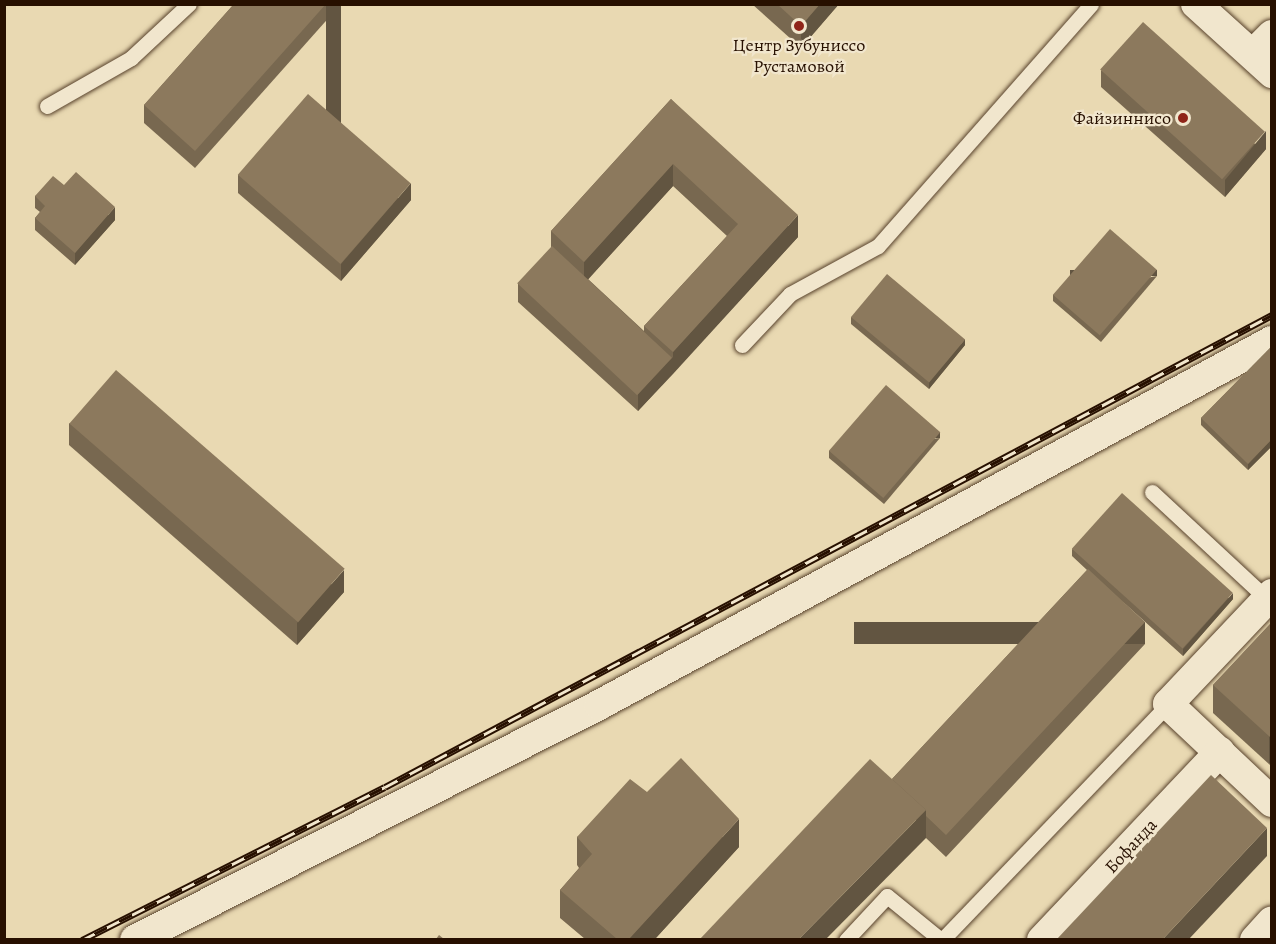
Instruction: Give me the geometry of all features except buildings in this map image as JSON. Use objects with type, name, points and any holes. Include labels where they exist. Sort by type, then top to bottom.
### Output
[{"type":"street","points":[[1196,4],[1265,54]]},
{"type":"street","points":[[135,939],[599,705],[1272,341]]},
{"type":"street","points":[[1269,597],[1168,704],[1272,802]]},
{"type":"street","name":"Бофанда","points":[[1042,939],[1220,752]]},
{"type":"street","points":[[1255,939],[1272,921]]},
{"type":"lane","points":[[47,106],[131,58],[189,4]]},
{"type":"lane","points":[[742,345],[790,294],[878,246],[1091,4]]},
{"type":"lane","points":[[1152,492],[1269,597]]},
{"type":"lane","points":[[846,939],[887,896],[942,939],[1168,704]]},
{"type":"railway","points":[[82,940],[385,787],[1272,315]]},
{"type":"place","name":"Центр Зубуниссо Рустамовой","points":[[799,26]]},
{"type":"place","name":"Файзиннисо","points":[[1183,118]]}]
